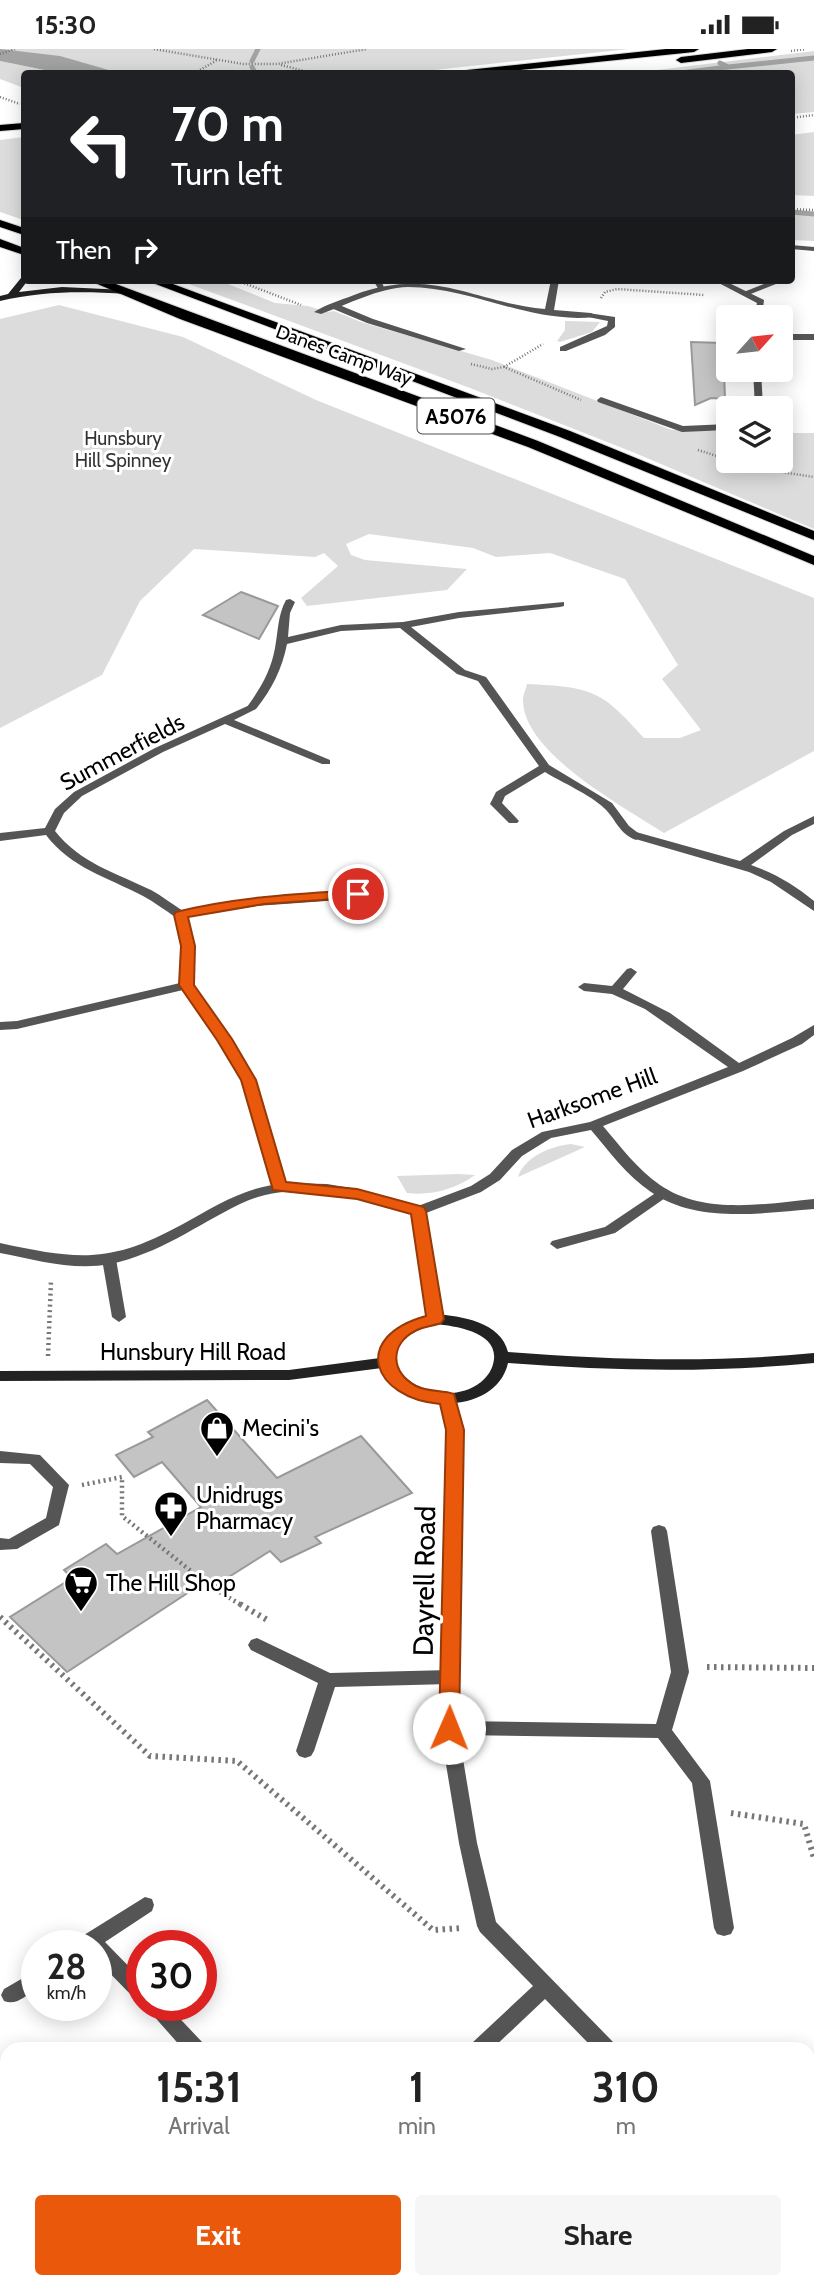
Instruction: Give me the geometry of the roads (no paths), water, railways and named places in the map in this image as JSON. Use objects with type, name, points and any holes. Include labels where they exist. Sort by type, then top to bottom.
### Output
[{"type":"highway","points":[[495,70],[694,49]]},
{"type":"highway","points":[[582,70],[772,49]]},
{"type":"highway","points":[[0,118],[20,122]]},
{"type":"highway","points":[[0,129],[20,122]]},
{"type":"highway","points":[[0,223],[21,231]]},
{"type":"highway","points":[[0,243],[21,252]]},
{"type":"highway","name":"Danes Camp Way","points":[[105,284],[184,316],[533,444],[814,561]]},
{"type":"highway","name":"Danes Camp Way","points":[[162,284],[565,434],[814,536]]},
{"type":"street","points":[[795,247],[814,249]]},
{"type":"street","points":[[11,296],[21,284]]},
{"type":"street","points":[[318,312],[380,284],[440,288],[523,311],[561,312],[611,319],[611,327],[602,333],[564,349]]},
{"type":"street","points":[[549,312],[554,284]]},
{"type":"street","points":[[726,284],[761,302],[760,305]]},
{"type":"street","points":[[749,295],[773,284]]},
{"type":"street","points":[[0,299],[51,288],[79,287],[126,292]]},
{"type":"street","points":[[334,306],[370,321],[462,349]]},
{"type":"street","points":[[793,337],[814,337]]},
{"type":"street","points":[[601,400],[682,429],[716,428]]},
{"type":"street","points":[[290,602],[283,613],[281,642],[312,632],[374,624],[403,625],[459,615],[560,604]]},
{"type":"street","points":[[403,625],[461,672],[482,679],[545,767],[608,804],[625,828],[636,836],[741,866],[781,881],[814,907]]},
{"type":"street","name":"Summerfields","points":[[49,831],[59,811],[78,794],[159,750],[252,707],[265,694],[276,670],[281,642]]},
{"type":"street","points":[[225,720],[326,762]]},
{"type":"street","points":[[513,821],[496,804],[500,794],[545,767]]},
{"type":"street","points":[[741,866],[788,833],[814,820]]},
{"type":"street","points":[[0,837],[15,833],[49,831],[60,848],[84,864],[150,894],[181,915],[188,946],[186,985],[225,1039],[249,1080],[279,1187]]},
{"type":"street","points":[[181,915],[264,900],[382,893]]},
{"type":"street","points":[[615,990],[631,972]]},
{"type":"street","points":[[0,1026],[17,1025],[186,985]]},
{"type":"street","points":[[584,987],[615,990],[672,1019],[738,1068]]},
{"type":"street","name":"Harksome Hill","points":[[418,1211],[476,1189],[495,1177],[503,1165],[531,1143],[547,1135],[594,1125],[738,1068],[797,1041],[814,1029]]},
{"type":"street","points":[[594,1125],[663,1193],[696,1205],[740,1210],[814,1204]]},
{"type":"street","points":[[0,1248],[51,1259],[109,1259],[163,1243],[239,1199],[279,1187],[357,1194],[418,1211],[435,1319]]},
{"type":"street","points":[[557,1244],[610,1230],[663,1193]]},
{"type":"street","points":[[109,1259],[118,1317]]},
{"type":"street","points":[[435,1319],[455,1320],[489,1334],[502,1357],[499,1371],[490,1383],[468,1395],[448,1398],[428,1397],[410,1390],[396,1380],[386,1363],[388,1349],[396,1336],[410,1327],[435,1319]]},
{"type":"street","points":[[502,1357],[670,1366],[814,1358]]},
{"type":"street","name":"Hunsbury Hill Road","points":[[0,1376],[289,1375],[386,1363]]},
{"type":"street","name":"Dayrell Road","points":[[448,1398],[455,1430],[449,1728],[468,1843],[487,1926],[546,1986]]},
{"type":"street","points":[[0,1457],[34,1459],[61,1485],[53,1521],[11,1545],[0,1544]]},
{"type":"street","points":[[659,1531],[680,1672],[663,1731]]},
{"type":"street","points":[[257,1645],[328,1680],[450,1677]]},
{"type":"street","points":[[305,1751],[328,1680]]},
{"type":"street","points":[[449,1728],[663,1731]]},
{"type":"street","points":[[663,1731],[701,1781],[724,1928]]},
{"type":"street","points":[[112,1930],[145,1905]]},
{"type":"street","points":[[112,1964],[126,1978]]},
{"type":"street","points":[[486,2042],[546,1986],[600,2042]]},
{"type":"street","points":[[11,1996],[21,1989]]},
{"type":"street","points":[[169,2021],[189,2042]]},
{"type":"waterway","points":[[252,61],[258,49]]},
{"type":"waterway","points":[[720,63],[728,67],[814,58]]},
{"type":"waterway","points":[[704,70],[727,67]]},
{"type":"waterway","points":[[795,212],[814,214]]},
{"type":"place","name":"Mecini's","points":[[217,1458]]},
{"type":"place","name":"Unidrugs Pharmacy","points":[[171,1538]]},
{"type":"place","name":"The Hill Shop","points":[[81,1613]]},
{"type":"park label","name":"Hunsbury Hill Spinney","points":[[123,449]]}]
